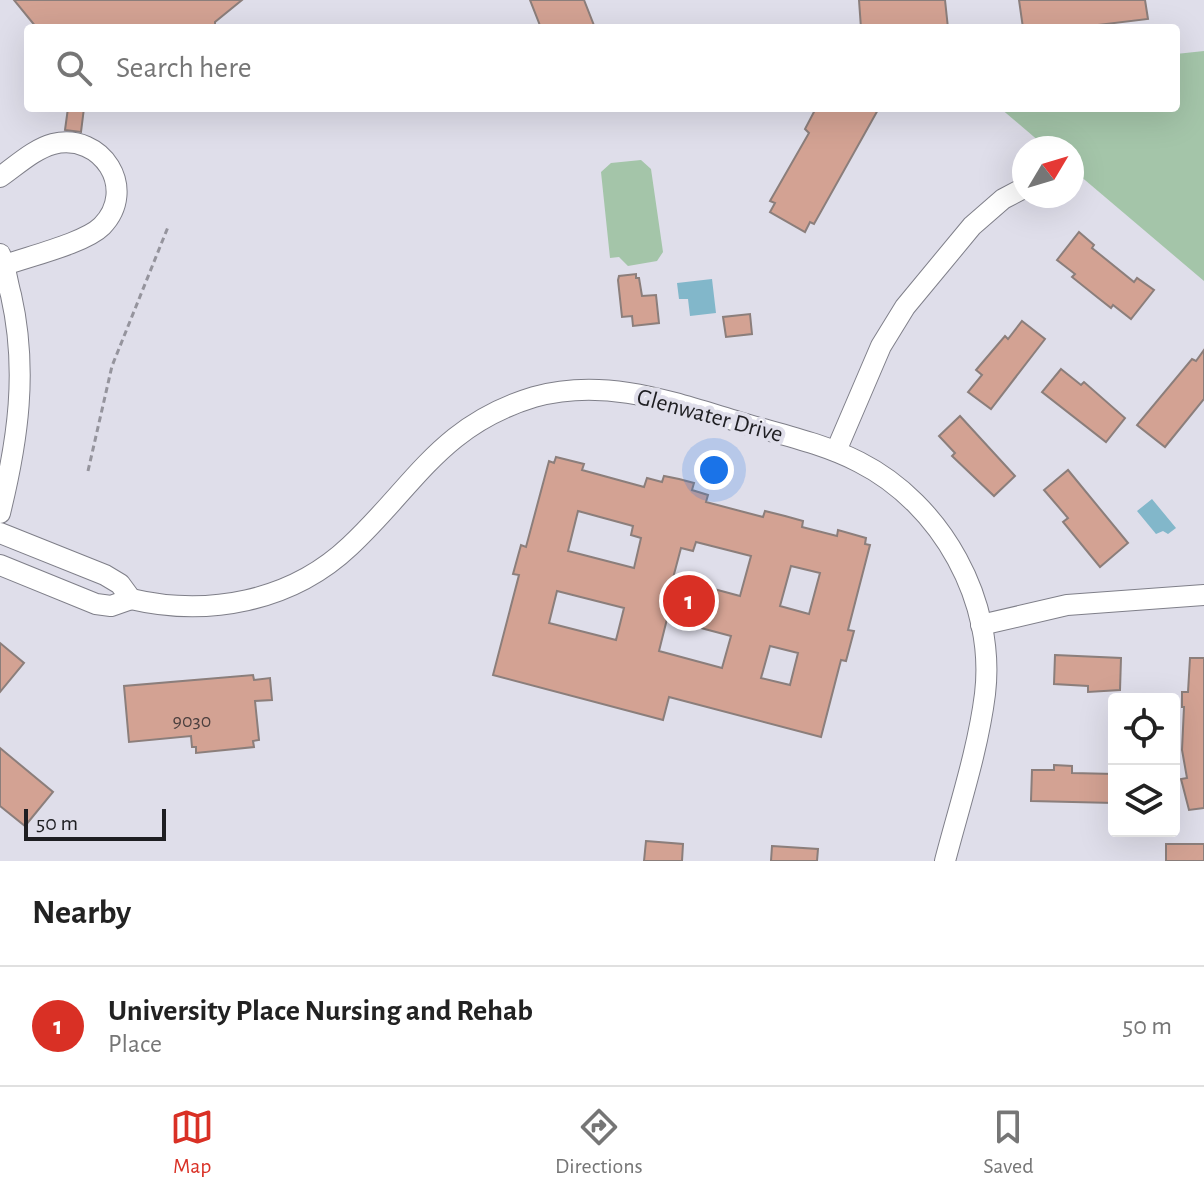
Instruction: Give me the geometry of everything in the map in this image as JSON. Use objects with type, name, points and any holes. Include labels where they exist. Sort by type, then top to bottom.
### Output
[{"type":"street","points":[[0,177],[49,145],[74,143],[88,146],[103,156],[112,171],[116,188],[112,212],[96,231],[82,239],[2,259],[18,336],[21,384],[16,436],[0,513]]},
{"type":"street","points":[[836,451],[881,346],[905,307],[972,226],[1012,194]]},
{"type":"street","name":"Glenwater Drive","points":[[0,565],[96,604],[111,606],[131,599],[169,606],[209,607],[265,595],[327,565],[350,546],[421,467],[468,427],[505,407],[552,393],[586,389],[640,394],[836,451],[892,482],[928,517],[959,564],[972,591],[985,650],[984,702],[945,861]]},
{"type":"street","name":"Glenwater Drive","points":[[0,533],[113,579],[131,599]]},
{"type":"street","points":[[981,625],[1067,605],[1204,595]]},
{"type":"path","points":[[88,471],[112,366],[168,227]]},
{"type":"green space","points":[[1204,51],[1204,281],[1084,179],[1084,136],[1033,136],[1005,112],[1180,112],[1180,54]]},
{"type":"green space","points":[[641,160],[651,169],[663,252],[657,261],[628,266],[619,257],[610,258],[601,172],[611,163]]},
{"type":"water","points":[[712,279],[716,313],[690,316],[688,299],[679,299],[677,283]]},
{"type":"water","points":[[1152,499],[1176,528],[1168,534],[1163,531],[1156,534],[1137,511]]},
{"type":"building","points":[[14,0],[242,0],[215,24],[34,24]]},
{"type":"building","points":[[530,0],[584,0],[593,24],[539,24]]},
{"type":"building","points":[[859,0],[945,0],[948,24],[861,24]]},
{"type":"building","points":[[1019,0],[1145,0],[1148,19],[1106,24],[1022,24]]},
{"type":"building","points":[[67,112],[84,112],[81,132],[65,130]]},
{"type":"building","points":[[814,112],[877,112],[814,224],[810,222],[805,232],[770,212],[775,203],[770,201],[809,133],[805,129]]},
{"type":"building","points":[[1079,232],[1094,245],[1092,248],[1134,282],[1137,278],[1154,290],[1131,319],[1097,297],[1057,260]]},
{"type":"building","points":[[636,274],[642,296],[656,295],[659,323],[633,326],[632,316],[622,317],[619,276]]},
{"type":"building","points":[[750,314],[752,334],[726,337],[723,317]]},
{"type":"building","points":[[1022,321],[1045,339],[991,409],[968,392],[982,375],[976,370]]},
{"type":"building","points":[[1204,350],[1204,399],[1165,447],[1137,425],[1192,359],[1196,361]]},
{"type":"building","points":[[1061,369],[1081,385],[1084,382],[1125,418],[1106,442],[1042,392]]},
{"type":"building","points":[[960,416],[1015,476],[994,496],[952,456],[955,453],[939,436]]},
{"type":"building","points":[[556,457],[584,464],[582,470],[644,487],[647,478],[662,482],[664,476],[679,479],[694,483],[692,490],[708,495],[706,502],[763,517],[765,511],[785,516],[803,521],[802,527],[837,536],[838,530],[866,538],[865,544],[870,545],[848,630],[854,631],[846,661],[841,660],[821,737],[669,697],[663,720],[493,675],[519,575],[513,574],[521,545],[526,547],[549,461],[554,463]],"holes":[[[578,511],[633,526],[631,535],[641,538],[634,568],[568,551]],[[696,542],[751,556],[740,596],[673,578],[681,548],[693,551]],[[791,566],[820,573],[809,614],[780,606]],[[557,591],[624,608],[616,640],[549,623]],[[667,619],[731,636],[722,668],[659,651]],[[770,646],[798,653],[790,685],[761,678]]]},
{"type":"building","points":[[1068,470],[1128,543],[1100,567],[1063,522],[1068,518],[1044,490]]},
{"type":"building","points":[[0,643],[24,663],[0,692]]},
{"type":"building","points":[[1055,655],[1121,658],[1120,690],[1088,692],[1088,686],[1054,684]]},
{"type":"building","points":[[1190,658],[1204,658],[1204,808],[1189,810],[1181,779],[1187,778],[1182,750],[1182,692],[1188,692]]},
{"type":"building","points":[[253,675],[254,680],[270,678],[272,700],[255,701],[259,740],[253,741],[254,747],[196,753],[191,736],[129,742],[124,686]]},
{"type":"building","points":[[0,748],[53,792],[25,826],[0,806]]},
{"type":"building","points":[[1054,765],[1072,766],[1072,773],[1108,774],[1108,803],[1031,801],[1032,770],[1054,770]]},
{"type":"building","points":[[646,841],[683,844],[682,861],[644,861]]},
{"type":"building","points":[[1166,844],[1204,844],[1204,861],[1166,861]]},
{"type":"building","points":[[772,846],[818,849],[817,861],[771,861]]},
{"type":"place","name":"University Place Nursing and Rehab","points":[[689,601]]}]
